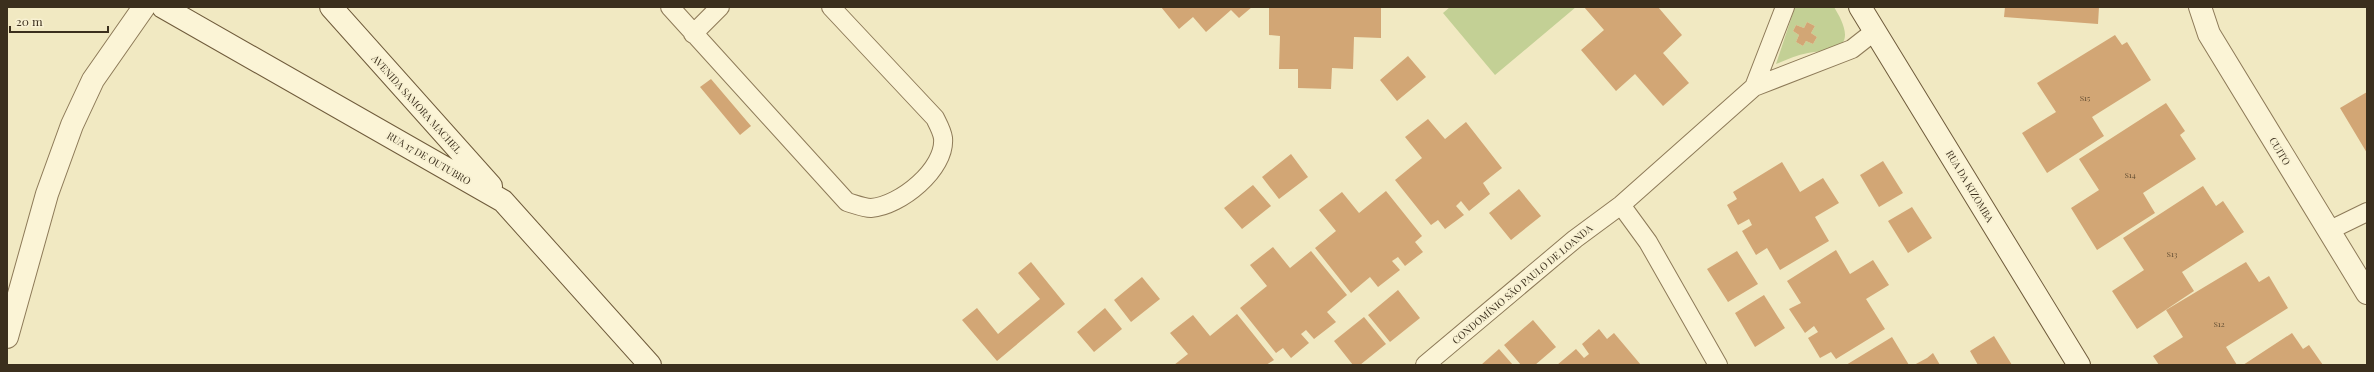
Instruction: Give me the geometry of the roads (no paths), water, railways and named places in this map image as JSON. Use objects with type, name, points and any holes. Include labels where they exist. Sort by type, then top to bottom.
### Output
[{"type":"main road","points":[[7,337],[15,273],[72,124],[93,80],[144,7]]},
{"type":"main road","name":"RUA 17 DE OUTUBRO","points":[[163,7],[503,201],[650,365]]},
{"type":"main road","name":"AVENIDA SAMORA MACHEL","points":[[331,7],[503,201]]},
{"type":"main road","name":"RUA DA KIZOMBA","points":[[1860,7],[2079,365]]},
{"type":"main road","name":"CUITO","points":[[2200,7],[2209,34],[2367,293]]},
{"type":"lane","points":[[670,7],[847,202],[870,208],[890,203],[921,182],[932,169],[940,154],[943,138],[935,118],[831,7]]},
{"type":"lane","points":[[693,34],[720,7]]},
{"type":"lane","name":"CONDOMÍNIO SÃO PAULO DE LOANDA","points":[[1754,87],[1785,7]]},
{"type":"lane","name":"CONDOMÍNIO SÃO PAULO DE LOANDA","points":[[1425,365],[1575,239],[1621,205],[1754,87],[1852,49],[1875,31]]},
{"type":"lane","points":[[1621,205],[1648,242],[1718,365]]},
{"type":"lane","points":[[2328,231],[2367,212]]}]
